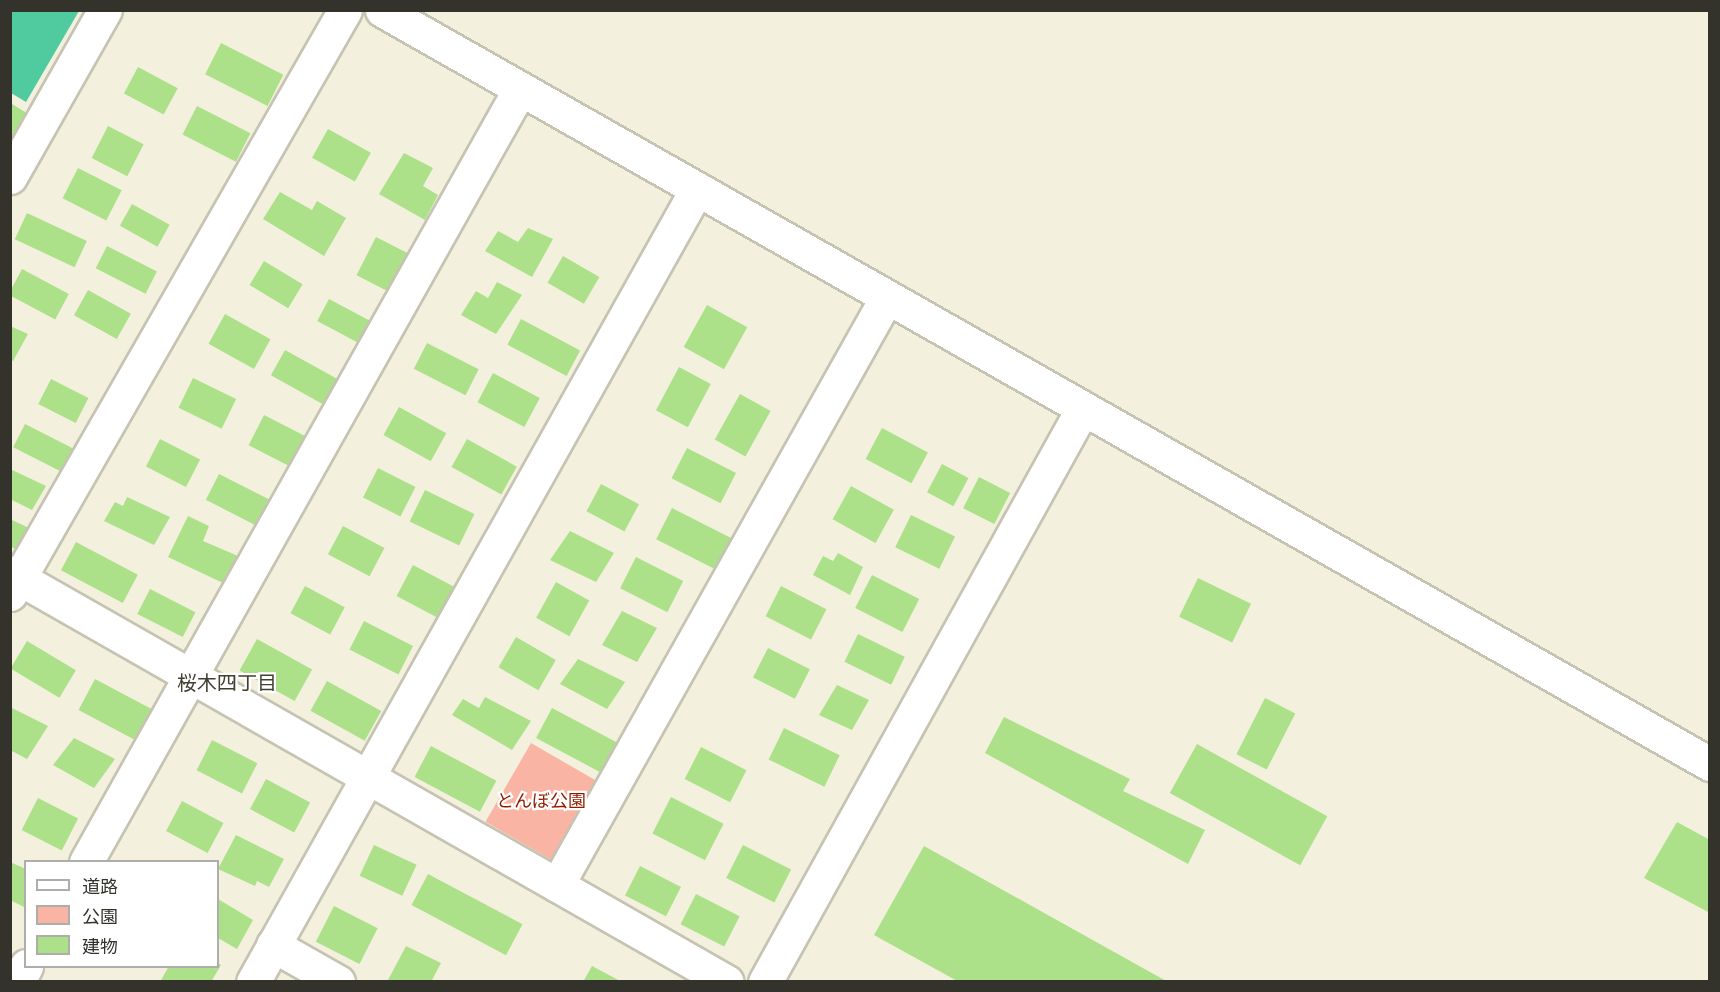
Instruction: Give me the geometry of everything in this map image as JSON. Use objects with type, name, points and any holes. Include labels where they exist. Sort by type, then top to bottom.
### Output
[{"type":"street","points":[[10,177],[105,10]]},
{"type":"street","points":[[345,10],[13,582],[190,676],[727,981]]},
{"type":"street","points":[[382,10],[1710,764]]},
{"type":"street","points":[[87,860],[520,89]]},
{"type":"street","points":[[253,981],[697,189]]},
{"type":"street","points":[[557,885],[887,297]]},
{"type":"street","points":[[765,981],[1083,408]]},
{"type":"street","points":[[273,945],[338,981]]},
{"type":"green space","name":"とんぼ公園","points":[[531,743],[597,781],[551,860],[486,822]]},
{"type":"shaded area","points":[[11,10],[79,11],[26,102],[11,93]]},
{"type":"building","points":[[221,43],[283,75],[267,106],[205,74]]},
{"type":"building","points":[[138,67],[178,88],[164,115],[124,93]]},
{"type":"building","points":[[12,104],[30,115],[10,148],[10,106]]},
{"type":"building","points":[[197,106],[250,133],[236,162],[182,135]]},
{"type":"building","points":[[108,126],[144,144],[127,176],[92,158]]},
{"type":"building","points":[[328,129],[371,153],[355,182],[312,158]]},
{"type":"building","points":[[404,153],[433,168],[423,186],[438,195],[425,220],[379,194]]},
{"type":"building","points":[[78,168],[122,190],[106,221],[63,198]]},
{"type":"building","points":[[280,192],[312,210],[317,201],[346,218],[324,256],[263,219]]},
{"type":"building","points":[[132,204],[170,225],[157,247],[120,226]]},
{"type":"building","points":[[27,213],[87,241],[75,267],[15,239]]},
{"type":"building","points":[[528,228],[553,239],[532,277],[485,251],[498,231],[518,242]]},
{"type":"building","points":[[376,237],[410,254],[390,293],[356,275]]},
{"type":"building","points":[[107,246],[157,271],[146,294],[96,268]]},
{"type":"building","points":[[563,256],[599,277],[584,304],[548,283]]},
{"type":"building","points":[[264,261],[303,284],[288,308],[250,285]]},
{"type":"building","points":[[22,269],[69,294],[55,319],[10,295]]},
{"type":"building","points":[[497,282],[522,295],[496,334],[461,315],[476,291],[488,298]]},
{"type":"building","points":[[88,290],[131,314],[117,339],[74,315]]},
{"type":"building","points":[[329,299],[373,322],[361,345],[317,321]]},
{"type":"building","points":[[707,305],[747,327],[724,369],[684,347]]},
{"type":"building","points":[[225,314],[270,339],[254,369],[209,344]]},
{"type":"building","points":[[521,319],[580,350],[567,376],[507,345]]},
{"type":"building","points":[[10,326],[28,334],[13,361],[10,360]]},
{"type":"building","points":[[427,343],[479,369],[466,395],[414,369]]},
{"type":"building","points":[[285,350],[337,379],[323,404],[271,375]]},
{"type":"building","points":[[679,367],[711,384],[688,427],[656,410]]},
{"type":"building","points":[[493,373],[540,398],[524,427],[478,402]]},
{"type":"building","points":[[193,378],[236,399],[222,429],[179,408]]},
{"type":"building","points":[[51,379],[88,398],[76,423],[38,404]]},
{"type":"building","points":[[740,394],[771,411],[745,456],[715,439]]},
{"type":"building","points":[[399,407],[446,433],[431,461],[383,435]]},
{"type":"building","points":[[264,415],[309,438],[294,468],[249,445]]},
{"type":"building","points":[[25,424],[77,450],[65,473],[13,447]]},
{"type":"building","points":[[882,428],[928,452],[911,483],[866,459]]},
{"type":"building","points":[[160,439],[200,459],[186,487],[146,467]]},
{"type":"building","points":[[467,439],[517,467],[501,495],[451,467]]},
{"type":"building","points":[[687,448],[736,473],[721,503],[672,478]]},
{"type":"building","points":[[942,464],[968,478],[953,506],[927,492]]},
{"type":"building","points":[[378,468],[415,487],[400,516],[363,497]]},
{"type":"building","points":[[10,469],[46,486],[32,510],[10,499]]},
{"type":"building","points":[[219,474],[275,503],[262,528],[206,500]]},
{"type":"building","points":[[979,477],[1010,493],[994,524],[963,508]]},
{"type":"building","points":[[601,484],[639,504],[624,532],[586,511]]},
{"type":"building","points":[[851,486],[894,510],[875,543],[833,519]]},
{"type":"building","points":[[425,490],[474,514],[459,546],[410,521]]},
{"type":"building","points":[[127,497],[170,517],[154,545],[104,521],[115,502],[123,506]]},
{"type":"building","points":[[672,508],[733,539],[717,570],[656,539]]},
{"type":"building","points":[[911,515],[955,536],[939,569],[895,547]]},
{"type":"building","points":[[188,516],[209,526],[203,541],[238,556],[223,583],[168,557]]},
{"type":"building","points":[[10,519],[29,528],[17,550],[10,546]]},
{"type":"building","points":[[343,526],[384,548],[369,576],[328,554]]},
{"type":"building","points":[[570,531],[614,553],[596,582],[550,560]]},
{"type":"building","points":[[76,542],[138,575],[123,603],[61,570]]},
{"type":"building","points":[[838,553],[863,567],[850,595],[813,575],[823,556],[833,561]]},
{"type":"building","points":[[636,557],[683,581],[667,612],[620,588]]},
{"type":"building","points":[[413,565],[454,587],[438,618],[397,596]]},
{"type":"building","points":[[872,575],[919,599],[902,632],[855,608]]},
{"type":"building","points":[[1198,578],[1251,604],[1232,643],[1179,617]]},
{"type":"building","points":[[556,582],[589,600],[569,636],[536,618]]},
{"type":"building","points":[[305,586],[345,607],[330,634],[290,613]]},
{"type":"building","points":[[781,586],[826,609],[811,639],[766,616]]},
{"type":"building","points":[[150,589],[195,612],[183,637],[137,614]]},
{"type":"building","points":[[622,611],[657,628],[637,662],[602,645]]},
{"type":"building","points":[[364,621],[413,646],[398,674],[349,650]]},
{"type":"building","points":[[858,634],[905,657],[891,685],[844,662]]},
{"type":"building","points":[[516,637],[556,660],[538,690],[498,667]]},
{"type":"building","points":[[257,639],[312,670],[295,701],[240,670]]},
{"type":"building","points":[[27,641],[76,670],[59,698],[11,668]]},
{"type":"building","points":[[768,648],[810,669],[795,699],[753,677]]},
{"type":"building","points":[[578,659],[625,682],[607,709],[560,684]]},
{"type":"building","points":[[95,679],[152,709],[135,740],[79,710]]},
{"type":"building","points":[[327,681],[381,711],[365,741],[311,711]]},
{"type":"building","points":[[837,685],[869,700],[852,730],[819,715]]},
{"type":"building","points":[[485,697],[531,721],[512,750],[452,715],[463,699],[479,708]]},
{"type":"building","points":[[1265,698],[1295,713],[1267,770],[1236,754]]},
{"type":"building","points":[[10,707],[48,726],[27,759],[10,750]]},
{"type":"building","points":[[552,708],[621,745],[605,775],[536,738]]},
{"type":"building","points":[[1004,717],[1130,779],[1123,791],[1205,830],[1188,864],[985,753]]},
{"type":"building","points":[[784,728],[840,755],[824,787],[769,759]]},
{"type":"building","points":[[74,738],[115,759],[94,788],[53,765]]},
{"type":"building","points":[[212,740],[257,763],[242,793],[197,770]]},
{"type":"building","points":[[1197,744],[1327,816],[1300,865],[1170,793]]},
{"type":"building","points":[[431,746],[496,781],[480,812],[415,777]]},
{"type":"building","points":[[701,747],[746,770],[730,802],[685,779]]},
{"type":"building","points":[[266,779],[310,802],[294,832],[250,809]]},
{"type":"building","points":[[671,797],[724,824],[705,860],[652,834]]},
{"type":"building","points":[[38,798],[78,818],[62,851],[22,830]]},
{"type":"building","points":[[182,801],[223,823],[208,853],[166,831]]},
{"type":"building","points":[[1677,822],[1710,840],[1710,913],[1644,878]]},
{"type":"building","points":[[236,835],[284,859],[269,887],[257,881],[255,886],[219,869]]},
{"type":"building","points":[[374,845],[417,865],[402,896],[360,876]]},
{"type":"building","points":[[743,845],[791,870],[774,902],[726,878]]},
{"type":"building","points":[[924,846],[1168,982],[959,982],[874,935]]},
{"type":"building","points":[[10,862],[24,868],[24,907],[10,900]]},
{"type":"building","points":[[640,866],[681,887],[666,916],[625,895]]},
{"type":"building","points":[[428,874],[522,924],[506,955],[412,905]]},
{"type":"building","points":[[696,894],[740,916],[724,947],[681,924]]},
{"type":"building","points":[[219,900],[253,920],[237,949],[219,939]]},
{"type":"building","points":[[334,906],[378,928],[359,964],[316,942]]},
{"type":"building","points":[[406,946],[441,963],[431,982],[387,982]]},
{"type":"building","points":[[219,964],[221,965],[211,982],[160,982],[168,968],[219,968]]},
{"type":"building","points":[[592,966],[622,982],[583,982]]},
{"type":"district","name":"桜木四丁目","points":[[227,684]]}]
